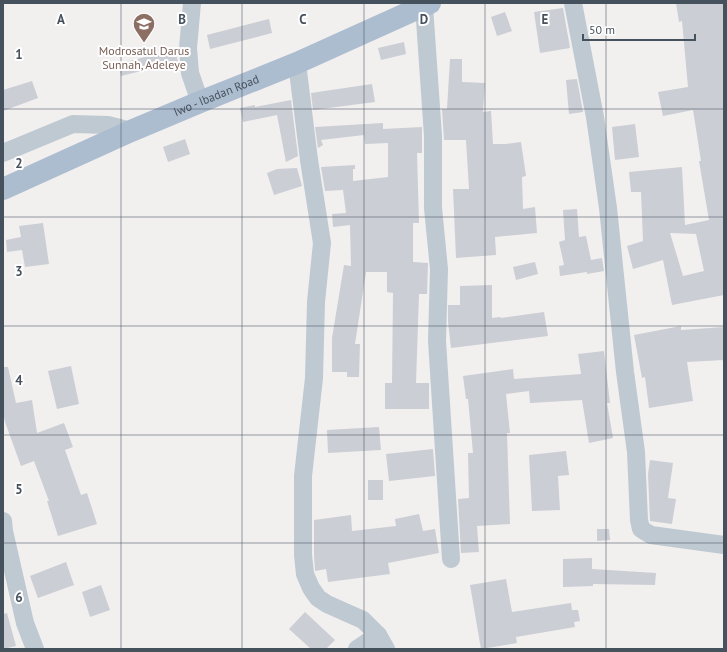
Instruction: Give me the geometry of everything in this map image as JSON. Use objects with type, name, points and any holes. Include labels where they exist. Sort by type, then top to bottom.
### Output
[{"type":"main road","name":"Iwo - Ibadan Road","points":[[3,189],[131,131],[297,63],[427,4]]},
{"type":"street","points":[[192,3],[188,48],[190,73],[200,102]]},
{"type":"street","points":[[573,3],[595,117],[608,208],[625,372],[636,452],[639,520],[641,529],[651,534],[724,546]]},
{"type":"street","points":[[427,4],[433,136],[433,208],[439,269],[437,341],[451,559]]},
{"type":"street","points":[[297,63],[309,160],[322,243],[316,302],[314,378],[303,476],[303,555],[305,574],[311,588],[318,598],[327,604],[363,620],[382,642],[357,649]]},
{"type":"street","points":[[3,152],[74,124],[108,125],[131,131]]},
{"type":"street","points":[[3,521],[24,623],[35,649]]},
{"type":"building","points":[[676,3],[724,3],[724,295],[672,305],[663,260],[633,269],[627,246],[643,241],[641,192],[631,192],[629,172],[682,167],[685,225],[709,220],[699,161],[701,161],[693,110],[663,116],[658,92],[688,87],[682,21],[679,22]],"holes":[[[670,233],[696,234],[704,271],[683,276]]]},
{"type":"building","points":[[563,8],[570,48],[540,53],[534,12]]},
{"type":"building","points":[[505,12],[512,31],[497,36],[491,17]]},
{"type":"building","points":[[269,19],[272,33],[210,49],[207,35]]},
{"type":"building","points":[[404,42],[406,54],[381,60],[378,48]]},
{"type":"building","points":[[175,49],[178,62],[121,76],[118,64]]},
{"type":"building","points":[[450,59],[462,59],[462,82],[485,83],[483,112],[491,111],[493,144],[521,142],[526,176],[522,177],[523,209],[535,207],[537,233],[495,237],[496,255],[456,258],[453,189],[469,189],[466,140],[444,140],[442,109],[447,109]]},
{"type":"building","points":[[577,79],[583,112],[569,114],[566,80]]},
{"type":"building","points":[[32,81],[38,98],[3,111],[3,90]]},
{"type":"building","points":[[372,84],[375,102],[313,110],[311,93]]},
{"type":"building","points":[[291,100],[298,156],[286,162],[277,115],[243,122],[240,108],[255,105],[255,107]]},
{"type":"building","points":[[383,123],[383,129],[422,127],[422,153],[417,153],[419,223],[413,223],[413,262],[428,263],[427,294],[419,294],[416,383],[429,383],[429,409],[385,409],[385,383],[392,383],[393,293],[387,292],[387,272],[366,272],[355,344],[360,344],[359,377],[347,377],[347,372],[332,372],[332,338],[344,265],[351,266],[350,225],[333,227],[332,214],[346,213],[343,190],[325,191],[321,167],[355,165],[355,169],[353,169],[353,181],[388,177],[388,143],[365,144],[364,135],[321,140],[323,145],[318,148],[315,127]]},
{"type":"building","points":[[635,124],[639,157],[615,160],[612,127]]},
{"type":"building","points":[[185,139],[190,154],[168,162],[163,147]]},
{"type":"building","points":[[297,168],[302,186],[274,195],[267,173],[277,169]]},
{"type":"building","points":[[577,209],[579,237],[586,236],[591,260],[602,258],[604,271],[560,276],[559,266],[564,265],[559,242],[565,240],[563,210]]},
{"type":"building","points":[[43,223],[49,264],[25,267],[22,250],[7,252],[6,240],[21,237],[19,226]]},
{"type":"building","points":[[535,262],[538,274],[516,280],[513,267]]},
{"type":"building","points":[[492,285],[492,318],[544,312],[548,336],[451,348],[448,305],[460,305],[460,286]]},
{"type":"building","points":[[681,326],[681,330],[724,327],[724,360],[687,362],[693,401],[649,408],[645,377],[642,378],[634,335]]},
{"type":"building","points":[[604,351],[610,403],[607,403],[613,438],[589,443],[582,400],[530,403],[529,391],[506,394],[510,433],[507,433],[510,524],[477,526],[479,552],[461,553],[458,499],[469,498],[468,453],[473,453],[468,399],[466,399],[463,376],[513,369],[514,379],[581,374],[578,354]]},
{"type":"building","points":[[71,366],[79,404],[57,409],[48,371]]},
{"type":"building","points":[[3,367],[8,367],[16,403],[32,400],[37,433],[64,423],[73,447],[65,450],[81,495],[87,493],[97,524],[58,536],[47,501],[49,501],[34,461],[21,466],[5,422],[3,412]]},
{"type":"building","points":[[379,427],[381,450],[328,453],[327,430]]},
{"type":"building","points":[[433,449],[435,476],[389,481],[386,454]]},
{"type":"building","points":[[566,451],[569,475],[558,476],[560,510],[532,511],[529,455]]},
{"type":"building","points":[[650,460],[673,463],[668,498],[676,499],[672,524],[650,521],[648,474]]},
{"type":"building","points":[[368,480],[383,480],[383,500],[368,500]]},
{"type":"building","points":[[419,514],[423,531],[435,529],[439,553],[388,563],[390,574],[328,582],[326,569],[315,571],[314,520],[351,515],[352,531],[396,526],[395,519]]},
{"type":"building","points":[[597,529],[609,529],[610,540],[597,541]]},
{"type":"building","points":[[592,558],[592,569],[656,573],[655,585],[593,584],[593,586],[563,587],[563,559]]},
{"type":"building","points":[[66,562],[74,585],[38,598],[30,576]]},
{"type":"building","points":[[506,579],[512,612],[571,603],[572,610],[578,610],[580,621],[574,622],[575,627],[516,637],[517,643],[481,649],[470,585]]},
{"type":"building","points":[[101,585],[110,610],[90,617],[82,592]]},
{"type":"building","points":[[305,612],[335,640],[326,649],[311,649],[289,629]]},
{"type":"building","points":[[7,613],[16,646],[3,649],[3,614]]},
{"type":"place","name":"Modrosatul Darus Sunnah, Adeleye","points":[[144,44]]}]
